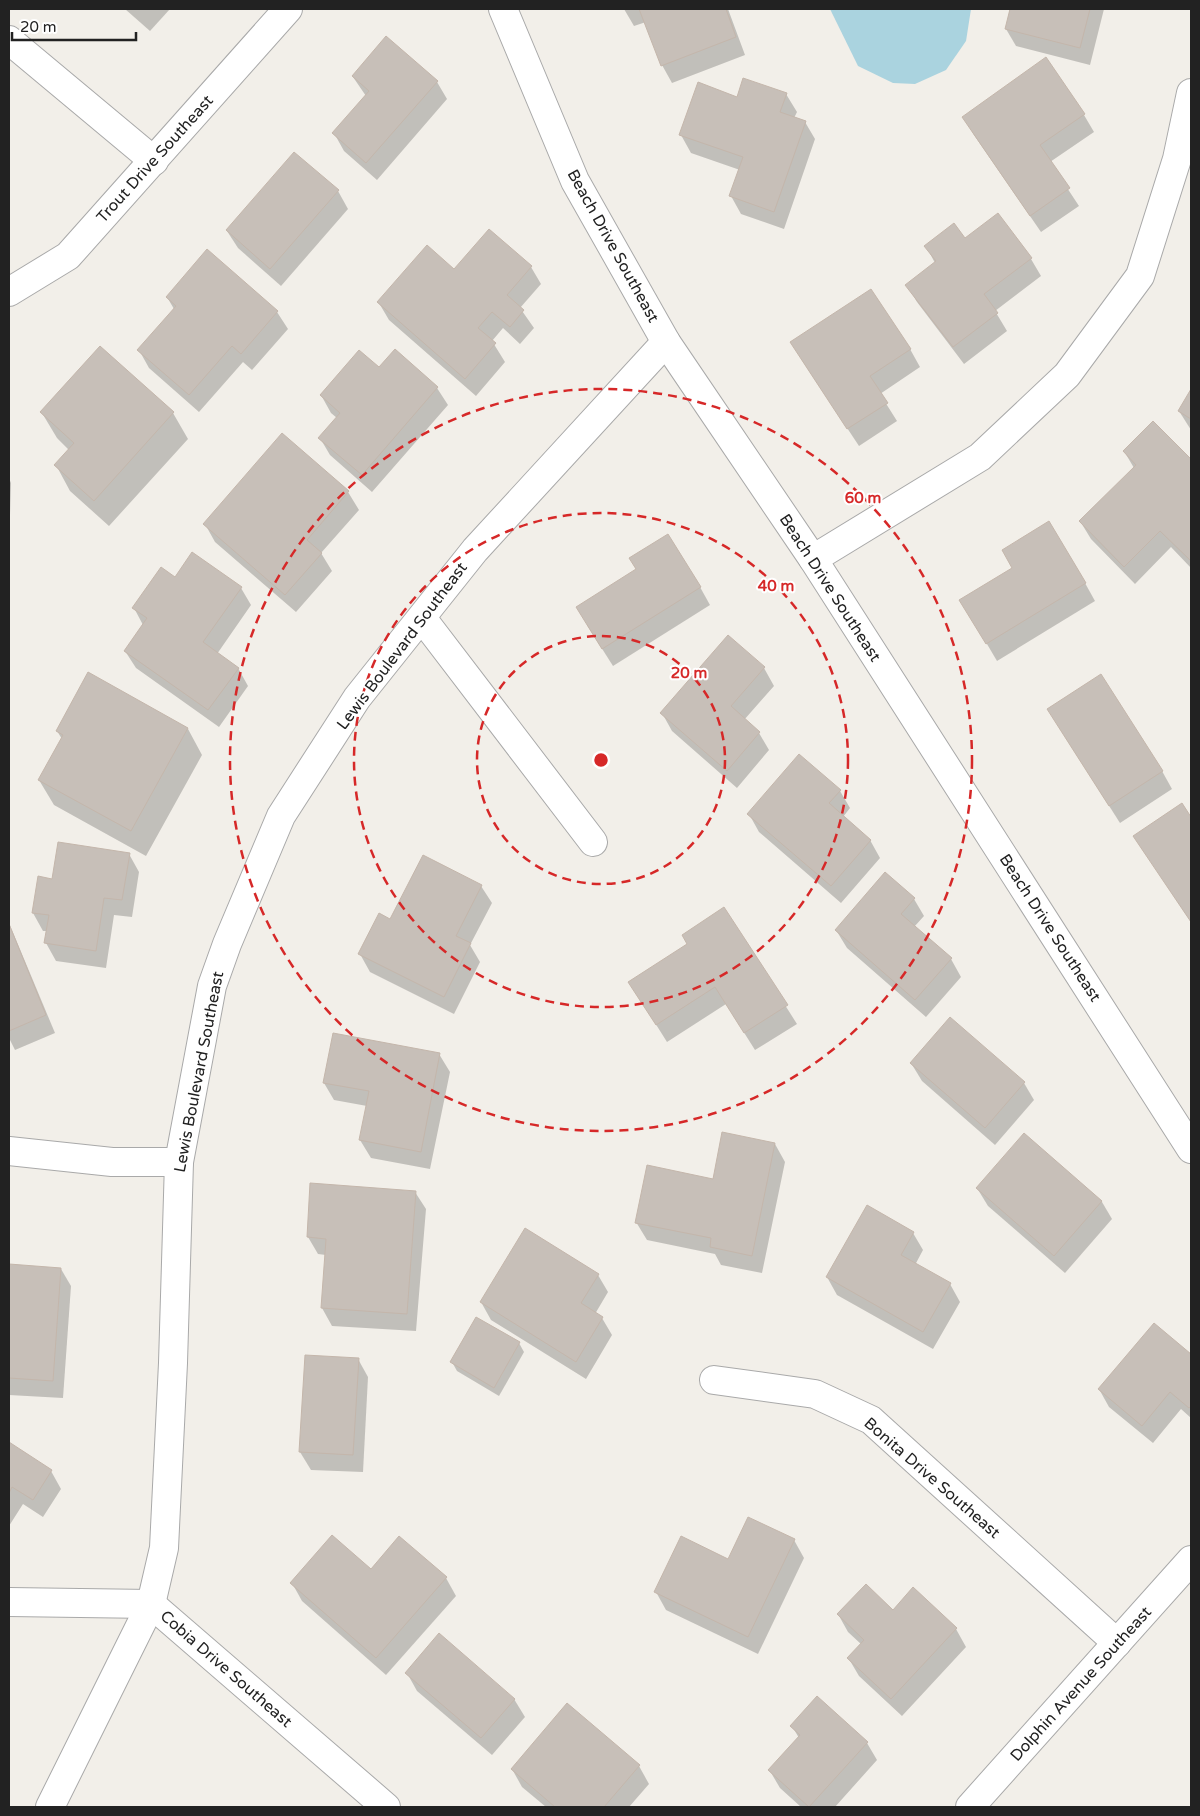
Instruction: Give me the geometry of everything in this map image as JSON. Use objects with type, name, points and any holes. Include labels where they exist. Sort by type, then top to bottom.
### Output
[{"type":"street","name":"Trout Drive Southeast","points":[[9,292],[68,256],[288,9]]},
{"type":"street","name":"Beach Drive Southeast","points":[[503,9],[575,181],[666,342],[813,559],[1191,1149]]},
{"type":"street","points":[[9,40],[154,161]]},
{"type":"street","points":[[813,559],[980,457],[1067,375],[1140,276],[1177,159],[1191,93]]},
{"type":"street","name":"Lewis Boulevard Southeast","points":[[50,1807],[151,1604],[164,1548],[173,1363],[179,1162],[212,986],[227,944],[281,816],[357,698],[476,550],[666,342]]},
{"type":"street","points":[[422,618],[594,842]]},
{"type":"street","points":[[9,1151],[112,1162],[179,1162]]},
{"type":"street","name":"Bonita Drive Southeast","points":[[714,1380],[815,1394],[871,1420],[1117,1643]]},
{"type":"street","name":"Dolphin Avenue Southeast","points":[[970,1807],[1191,1560]]},
{"type":"street","name":"Cobia Drive Southeast","points":[[9,1602],[151,1604],[386,1807]]},
{"type":"water","points":[[830,9],[971,9],[966,41],[946,70],[915,84],[893,83],[858,66]]},
{"type":"building","points":[[639,9],[726,9],[736,37],[661,66]]},
{"type":"building","points":[[1010,9],[1090,9],[1080,48],[1005,29]]},
{"type":"building","points":[[386,36],[438,81],[366,163],[332,133],[369,91],[352,76]]},
{"type":"building","points":[[1046,57],[1085,114],[1040,145],[1070,188],[1030,216],[962,117]]},
{"type":"building","points":[[743,78],[787,93],[780,112],[806,121],[774,212],[729,196],[743,157],[679,135],[698,82],[737,97]]},
{"type":"building","points":[[294,152],[339,190],[270,269],[226,230]]},
{"type":"building","points":[[998,213],[1032,258],[984,294],[998,313],[953,347],[905,285],[936,261],[924,246],[954,223],[965,238]]},
{"type":"building","points":[[489,229],[532,266],[507,295],[524,310],[510,327],[492,312],[478,328],[496,343],[465,379],[377,302],[427,245],[454,269]]},
{"type":"building","points":[[207,249],[278,311],[241,354],[232,346],[189,395],[137,350],[176,306],[166,297]]},
{"type":"building","points":[[871,289],[911,349],[870,376],[888,403],[847,429],[790,342]]},
{"type":"building","points":[[100,346],[174,412],[94,501],[54,465],[74,443],[40,412]]},
{"type":"building","points":[[395,349],[438,387],[362,475],[318,438],[340,413],[320,395],[359,350],[379,367]]},
{"type":"building","points":[[1191,389],[1191,419],[1178,411]]},
{"type":"building","points":[[1153,421],[1191,459],[1191,561],[1160,531],[1124,567],[1079,521],[1136,465],[1123,451]]},
{"type":"building","points":[[282,433],[349,491],[307,540],[322,553],[285,595],[203,524]]},
{"type":"building","points":[[1049,521],[1086,583],[986,644],[959,600],[1012,568],[1002,550]]},
{"type":"building","points":[[668,534],[701,587],[602,649],[576,607],[636,569],[629,558]]},
{"type":"building","points":[[192,552],[242,587],[203,642],[239,668],[208,710],[124,651],[147,618],[132,608],[161,567],[175,577]]},
{"type":"building","points":[[728,635],[765,667],[731,706],[760,732],[727,771],[660,713]]},
{"type":"building","points":[[88,672],[188,728],[131,831],[38,780],[63,735],[56,731]]},
{"type":"building","points":[[1101,674],[1163,771],[1109,806],[1047,709]]},
{"type":"building","points":[[799,754],[841,790],[829,803],[871,840],[831,886],[747,814]]},
{"type":"building","points":[[1182,803],[1191,817],[1191,922],[1133,836]]},
{"type":"building","points":[[58,842],[130,853],[122,900],[104,898],[96,951],[44,943],[49,915],[32,913],[38,876],[52,879]]},
{"type":"building","points":[[423,855],[482,885],[456,936],[471,943],[444,997],[358,954],[379,913],[390,919]]},
{"type":"building","points":[[885,872],[915,898],[901,914],[952,958],[915,1000],[835,930]]},
{"type":"building","points":[[724,907],[788,1005],[744,1033],[715,987],[656,1025],[628,982],[687,944],[682,935]]},
{"type":"building","points":[[9,924],[46,1015],[9,1031]]},
{"type":"building","points":[[950,1017],[1025,1082],[985,1128],[910,1063]]},
{"type":"building","points":[[333,1033],[440,1053],[421,1152],[359,1140],[369,1091],[323,1083]]},
{"type":"building","points":[[722,1132],[775,1143],[752,1256],[710,1247],[711,1238],[635,1223],[647,1165],[713,1179]]},
{"type":"building","points":[[1024,1133],[1102,1201],[1054,1256],[976,1188]]},
{"type":"building","points":[[310,1183],[416,1191],[407,1314],[321,1308],[326,1239],[307,1237]]},
{"type":"building","points":[[867,1205],[914,1232],[901,1255],[951,1283],[923,1332],[826,1277]]},
{"type":"building","points":[[525,1228],[599,1274],[581,1303],[603,1317],[576,1362],[480,1302]]},
{"type":"building","points":[[9,1264],[61,1268],[53,1381],[9,1378]]},
{"type":"building","points":[[476,1317],[520,1342],[494,1388],[450,1362]]},
{"type":"building","points":[[1154,1323],[1191,1354],[1191,1406],[1189,1408],[1170,1392],[1142,1426],[1098,1389]]},
{"type":"building","points":[[305,1355],[359,1358],[353,1455],[299,1452]]},
{"type":"building","points":[[9,1442],[52,1470],[33,1500],[12,1487],[9,1493]]},
{"type":"building","points":[[748,1517],[795,1539],[748,1637],[654,1592],[681,1536],[728,1559]]},
{"type":"building","points":[[332,1535],[371,1569],[399,1536],[447,1577],[376,1658],[290,1583]]},
{"type":"building","points":[[866,1584],[893,1610],[913,1587],[957,1628],[891,1699],[847,1658],[864,1640],[837,1614]]},
{"type":"building","points":[[439,1633],[515,1699],[481,1738],[405,1673]]},
{"type":"building","points":[[817,1696],[868,1742],[809,1807],[768,1770],[800,1735],[790,1726]]},
{"type":"building","points":[[567,1703],[640,1765],[604,1807],[555,1807],[511,1769]]}]
